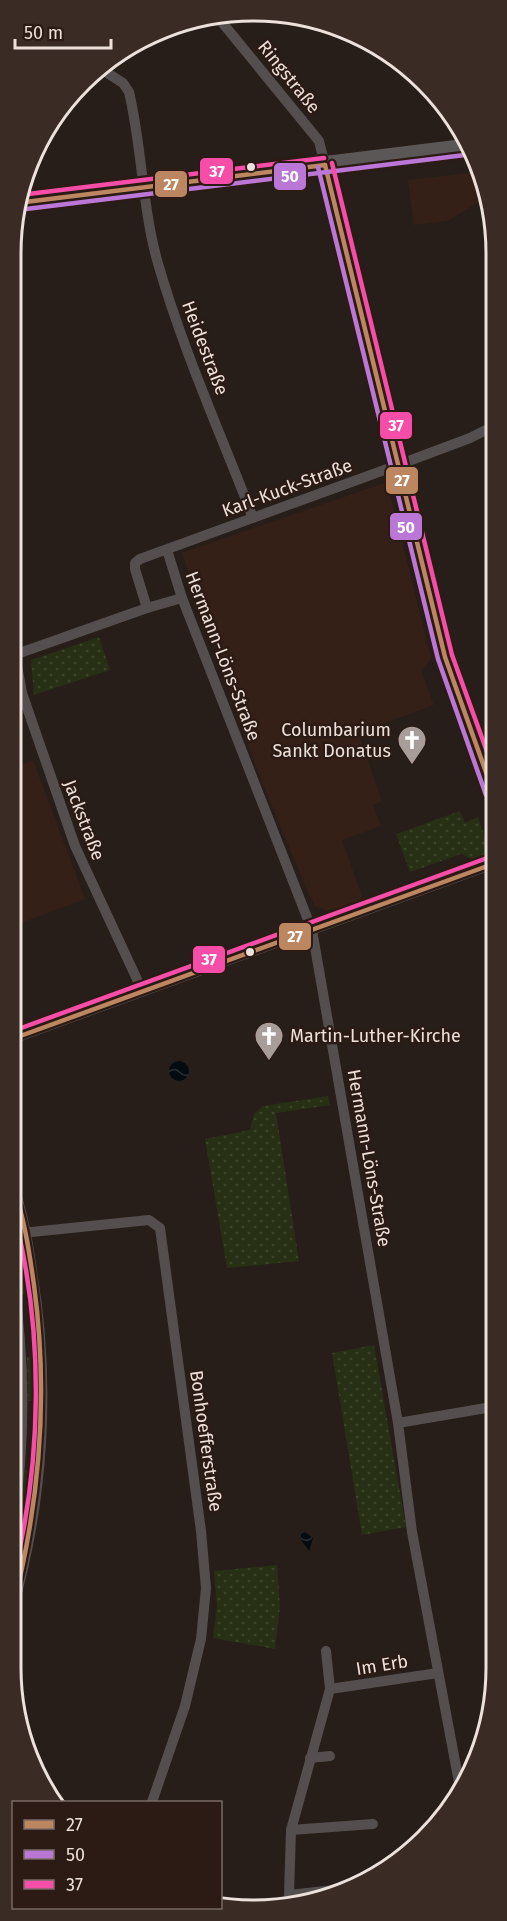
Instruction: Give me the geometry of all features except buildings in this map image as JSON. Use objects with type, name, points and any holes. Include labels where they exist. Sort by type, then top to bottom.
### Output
[{"type":"main road","points":[[27,202],[461,149]]},
{"type":"street","name":"Ringstraße","points":[[223,23],[315,135],[325,165]]},
{"type":"street","name":"Heidestraße","points":[[107,73],[123,83],[129,92],[142,186],[157,257],[172,309],[253,518]]},
{"type":"street","points":[[325,165],[445,657],[486,770]]},
{"type":"street","name":"Karl-Kuck-Straße","points":[[147,608],[135,563],[398,465],[486,429]]},
{"type":"street","name":"Hermann-Löns-Straße","points":[[167,550],[182,598],[312,930],[398,1423],[412,1532],[457,1779]]},
{"type":"street","points":[[21,652],[182,598]]},
{"type":"street","name":"Jackstraße","points":[[21,688],[75,846],[142,990]]},
{"type":"street","points":[[21,1036],[486,867]]},
{"type":"street","points":[[21,1206],[39,1315],[43,1395],[38,1479],[21,1572]]},
{"type":"street","name":"Bonhoefferstraße","points":[[21,1233],[149,1220],[160,1228],[201,1531],[206,1588],[201,1639],[185,1706],[153,1801]]},
{"type":"street","points":[[21,1340],[24,1398],[21,1480]]},
{"type":"street","points":[[398,1423],[486,1408]]},
{"type":"street","points":[[21,1537],[29,1538]]},
{"type":"street","points":[[312,1892],[289,1895],[291,1830],[330,1689],[326,1651]]},
{"type":"street","name":"Im Erb","points":[[330,1689],[438,1673]]},
{"type":"street","points":[[310,1758],[330,1756]]},
{"type":"street","points":[[291,1830],[373,1824]]},
{"type":"shaded area","points":[[471,173],[480,201],[447,221],[414,225],[408,180]]},
{"type":"shaded area","points":[[387,482],[431,658],[421,671],[434,705],[358,733],[382,801],[373,805],[381,826],[342,840],[363,899],[329,911],[315,906],[310,897],[258,772],[182,553]]},
{"type":"shaded area","points":[[33,760],[85,899],[21,923],[21,765]]},
{"type":"green space","points":[[99,637],[110,670],[34,695],[31,660]]},
{"type":"green space","points":[[460,811],[465,823],[478,817],[485,838],[486,836],[486,855],[474,860],[461,854],[410,872],[396,834]]},
{"type":"green space","points":[[328,1096],[330,1105],[276,1113],[299,1261],[227,1268],[205,1139],[250,1130],[254,1114],[263,1106]]},
{"type":"green space","points":[[21,1254],[25,1255],[30,1294],[21,1295]]},
{"type":"green space","points":[[374,1345],[406,1527],[362,1535],[332,1353]]},
{"type":"green space","points":[[36,1356],[37,1401],[28,1401],[27,1357]]},
{"type":"green space","points":[[24,1470],[34,1470],[26,1521],[21,1523]]},
{"type":"green space","points":[[277,1565],[280,1606],[275,1649],[213,1638],[217,1607],[214,1571]]},
{"type":"water","points":[[179,1061],[186,1064],[189,1071],[186,1078],[179,1081],[172,1078],[169,1071],[172,1064]]},
{"type":"water","points":[[305,1532],[313,1538],[309,1551],[301,1540],[301,1534]]},
{"type":"transit line","name":"50","points":[[25,209],[464,155]]},
{"type":"transit line","name":"37","points":[[29,194],[324,158]]},
{"type":"transit line","name":"37","points":[[332,163],[452,655],[486,749]]},
{"type":"transit line","name":"27","points":[[325,165],[445,657],[486,772]]},
{"type":"transit line","name":"27","points":[[27,202],[325,165]]},
{"type":"transit line","name":"50","points":[[318,167],[438,659],[486,795]]},
{"type":"transit line","name":"37","points":[[21,1028],[486,858]]},
{"type":"transit line","name":"27","points":[[21,1036],[486,867]]},
{"type":"transit line","name":"27","points":[[21,1214],[28,1246],[39,1327],[41,1410],[35,1492],[21,1573]]},
{"type":"transit line","name":"37","points":[[21,1244],[35,1348],[36,1396],[34,1444],[21,1544]]},
{"type":"place","name":"Columbarium Sankt Donatus","points":[[412,766]]},
{"type":"place","name":"Martin-Luther-Kirche","points":[[269,1062]]}]
